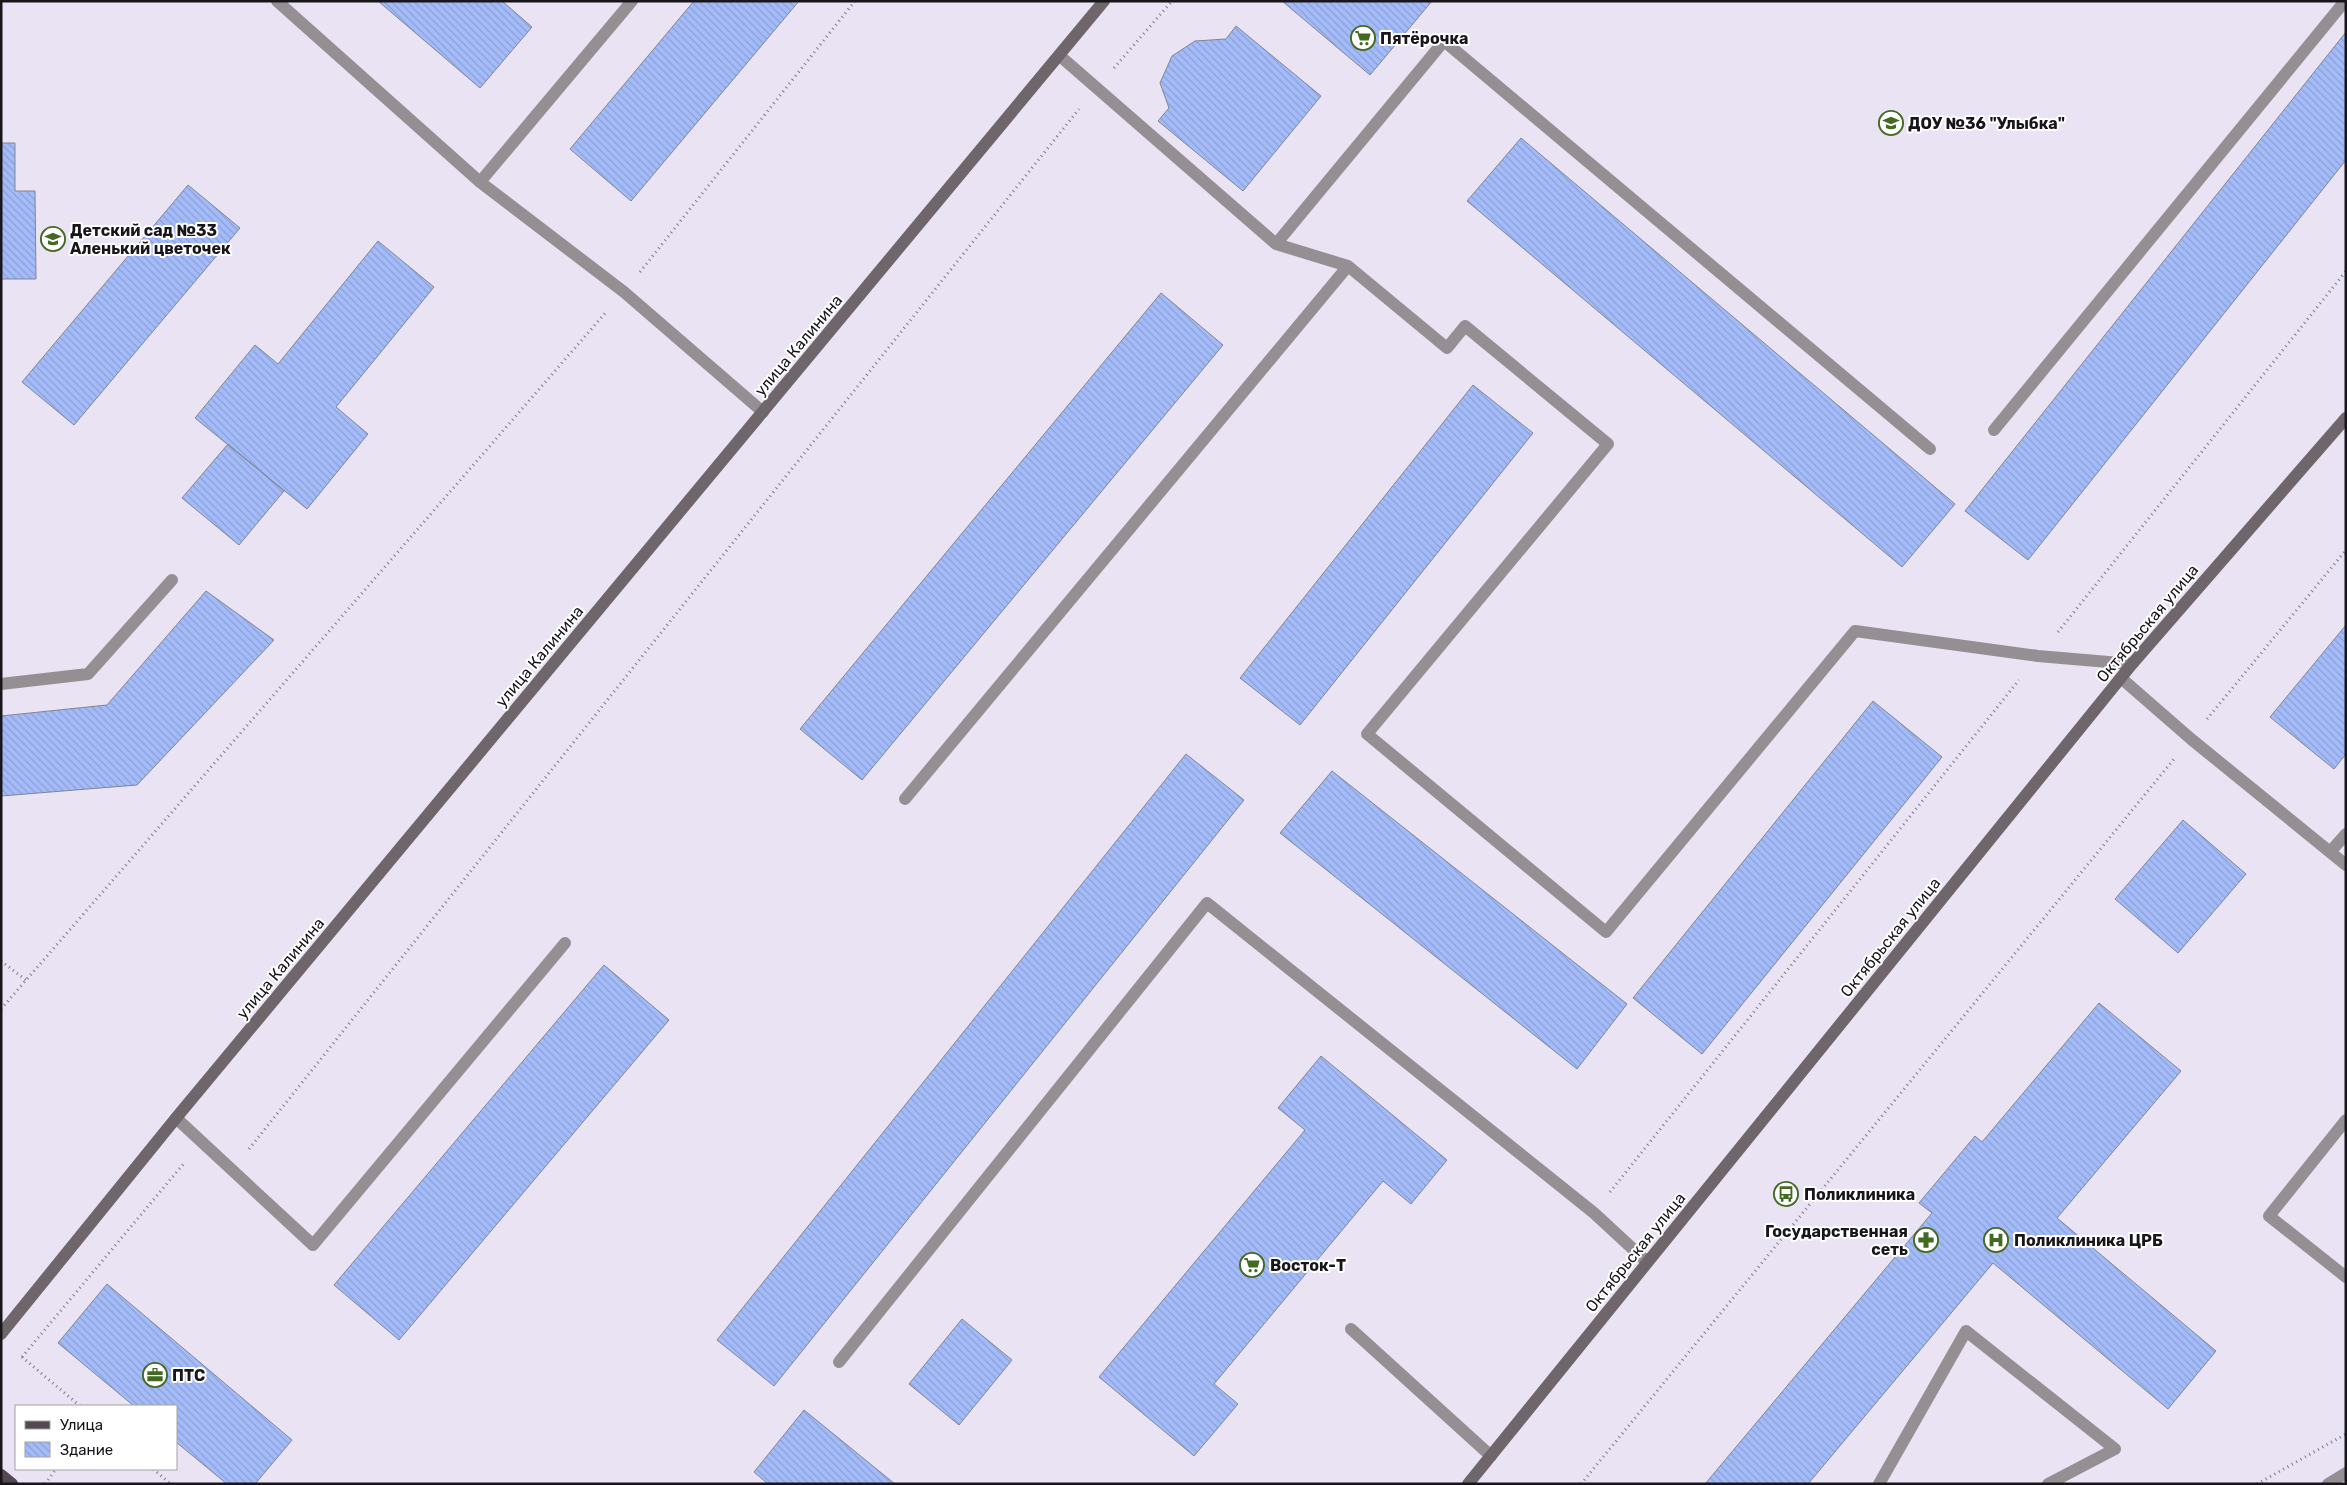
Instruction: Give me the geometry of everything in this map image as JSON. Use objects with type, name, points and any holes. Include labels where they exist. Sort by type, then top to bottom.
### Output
[{"type":"main road","points":[[1,1475],[12,1484]]},
{"type":"street","points":[[277,1],[480,182],[624,292],[763,412]]},
{"type":"street","points":[[480,182],[632,1]]},
{"type":"street","name":"улица Калинина","points":[[1,1334],[176,1118],[1104,1]]},
{"type":"street","points":[[1994,430],[2345,1]]},
{"type":"street","points":[[1276,244],[1444,41],[1930,448]]},
{"type":"street","points":[[1060,56],[1276,244],[1348,266],[1447,348],[1465,326],[1608,444],[1367,734],[1606,932],[1855,631],[2038,656],[2132,664]]},
{"type":"street","points":[[905,799],[1348,266]]},
{"type":"street","name":"Октябрьская улица","points":[[1468,1484],[2132,664],[2346,418]]},
{"type":"street","points":[[1,684],[88,674],[172,580]]},
{"type":"street","points":[[2121,678],[2191,739],[2346,865]]},
{"type":"street","points":[[2330,852],[2346,834]]},
{"type":"street","points":[[839,1362],[1207,904],[1594,1213],[1647,1262]]},
{"type":"street","points":[[176,1118],[313,1245],[565,944]]},
{"type":"street","points":[[2346,1120],[2269,1216],[2346,1277]]},
{"type":"street","points":[[1351,1329],[1491,1456]]},
{"type":"street","points":[[1879,1484],[1966,1331],[2115,1449],[2048,1484]]},
{"type":"street","points":[[2328,1484],[2346,1473]]},
{"type":"path","points":[[1,1009],[624,292],[855,1]]},
{"type":"path","points":[[233,1170],[1096,88],[1172,1]]},
{"type":"path","points":[[1594,1213],[2346,271]]},
{"type":"path","points":[[1581,1484],[2346,550]]},
{"type":"path","points":[[1,961],[26,980]]},
{"type":"path","points":[[22,1357],[188,1158]]},
{"type":"path","points":[[14,1317],[22,1357],[79,1405]]},
{"type":"path","points":[[2257,1484],[2346,1434]]},
{"type":"path","points":[[45,1484],[55,1470]]},
{"type":"path","points":[[154,1470],[171,1484]]},
{"type":"building","points":[[378,1],[502,1],[532,27],[480,88]]},
{"type":"building","points":[[694,1],[799,1],[631,201],[570,149]]},
{"type":"building","name":"Пятёрочка","points":[[1282,1],[1432,1],[1370,75]]},
{"type":"building","points":[[1236,26],[1321,96],[1243,191],[1158,121],[1169,108],[1160,83],[1172,56],[1195,41],[1226,39]]},
{"type":"building","points":[[2346,32],[2346,160],[2028,560],[1965,511]]},
{"type":"building","points":[[1521,138],[1955,504],[1902,567],[1467,201]]},
{"type":"building","points":[[1,143],[15,143],[15,191],[35,191],[36,279],[1,279]]},
{"type":"building","points":[[188,185],[240,228],[74,425],[22,382]]},
{"type":"building","points":[[378,241],[434,287],[336,407],[368,434],[307,509],[195,418],[255,345],[278,364]]},
{"type":"building","points":[[1161,293],[1223,345],[862,780],[800,729]]},
{"type":"building","points":[[1473,385],[1533,433],[1300,725],[1240,678]]},
{"type":"building","points":[[228,444],[284,491],[239,545],[182,498]]},
{"type":"building","points":[[206,591],[274,640],[137,785],[1,796],[1,716],[107,705]]},
{"type":"building","points":[[2346,625],[2346,754],[2334,769],[2270,717]]},
{"type":"building","points":[[1873,701],[1942,757],[1702,1054],[1633,998]]},
{"type":"building","points":[[1186,754],[1244,800],[774,1386],[717,1340]]},
{"type":"building","points":[[1332,771],[1627,1004],[1577,1069],[1280,833]]},
{"type":"building","points":[[2183,820],[2246,874],[2178,953],[2115,899]]},
{"type":"building","points":[[604,965],[669,1020],[399,1340],[334,1285]]},
{"type":"building","name":"Поликлиника ЦРБ","points":[[2099,1003],[2181,1071],[2057,1218],[2216,1351],[2168,1409],[1993,1263],[1808,1484],[1705,1484],[1932,1213],[1919,1203],[1975,1136],[1982,1142]]},
{"type":"building","name":"Восток-Т","points":[[1321,1056],[1447,1160],[1411,1204],[1383,1181],[1214,1384],[1238,1404],[1194,1456],[1099,1377],[1305,1130],[1278,1108]]},
{"type":"building","name":"ПТС","points":[[107,1284],[292,1440],[255,1484],[227,1484],[178,1444],[178,1405],[133,1405],[58,1343]]},
{"type":"building","points":[[962,1319],[1012,1360],[959,1425],[909,1384]]},
{"type":"building","points":[[804,1410],[895,1484],[768,1484],[754,1472]]},
{"type":"place","name":"Пятёрочка","points":[[1363,38]]},
{"type":"place","name":"ДОУ №36 \"Улыбка\"","points":[[1891,123]]},
{"type":"place","name":"Детский сад №33 Аленький цветочек","points":[[53,239]]},
{"type":"place","name":"Поликлиника","points":[[1786,1194]]},
{"type":"place","name":"Государственная сеть","points":[[1926,1240]]},
{"type":"place","name":"Поликлиника ЦРБ","points":[[1996,1240]]},
{"type":"place","name":"Восток-Т","points":[[1252,1265]]},
{"type":"place","name":"ПТС","points":[[155,1375]]}]
